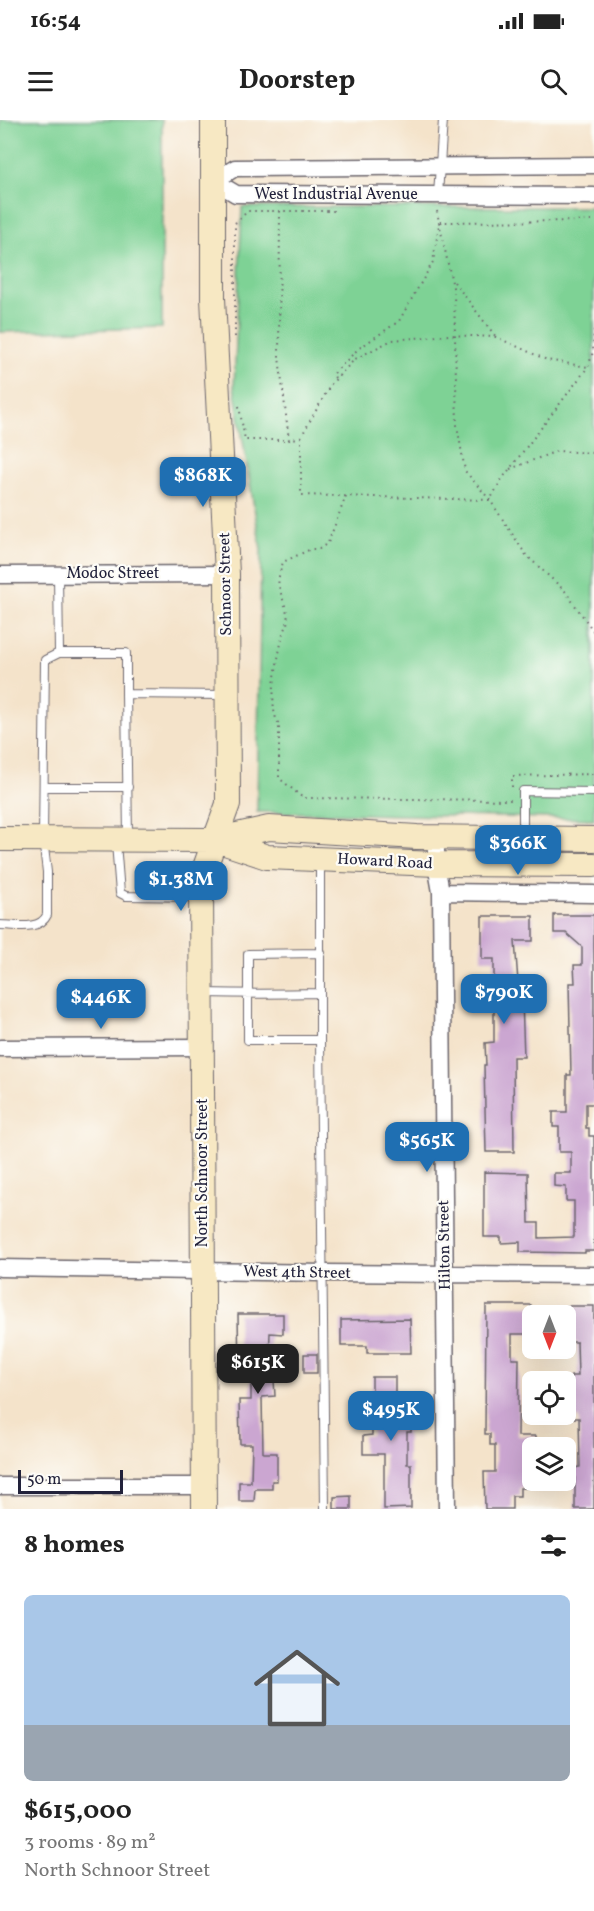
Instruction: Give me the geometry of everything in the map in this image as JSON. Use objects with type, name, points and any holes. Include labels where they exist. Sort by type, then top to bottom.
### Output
[{"type":"street","name":"Schnoor Street","points":[[213,120],[213,298],[227,574],[228,804],[214,840]]},
{"type":"street","name":"West Industrial Avenue","points":[[594,165],[235,168],[214,181],[236,194],[594,196]]},
{"type":"street","name":"Modoc Street","points":[[0,575],[227,574]]},
{"type":"street","name":"Howard Road","points":[[0,839],[214,840],[269,828],[436,838],[594,839]]},
{"type":"street","name":"Hilton Street","points":[[436,838],[436,864],[441,892],[447,1509]]},
{"type":"street","name":"Howard Road","points":[[214,840],[267,857],[436,864],[594,866]]},
{"type":"street","name":"North Schnoor Street","points":[[204,1498],[201,878],[214,840]]},
{"type":"street","points":[[441,892],[594,894]]},
{"type":"street","points":[[0,1048],[203,1047]]},
{"type":"street","name":"West 4th Street","points":[[0,1268],[594,1275]]},
{"type":"street","points":[[0,1486],[204,1498]]},
{"type":"lane","points":[[438,196],[443,120]]},
{"type":"lane","points":[[58,574],[59,653]]},
{"type":"lane","points":[[0,925],[39,925],[47,915],[44,839],[45,660],[59,653],[126,653],[128,787],[122,840],[120,892],[126,896],[202,897]]},
{"type":"lane","points":[[126,693],[227,695]]},
{"type":"lane","points":[[44,787],[128,787]]},
{"type":"lane","points":[[523,839],[523,791],[594,792]]},
{"type":"lane","points":[[320,859],[325,1509]]},
{"type":"lane","points":[[320,1040],[248,1040],[248,954],[321,953]]},
{"type":"lane","points":[[202,993],[320,993]]},
{"type":"path","points":[[235,341],[235,223],[248,211],[337,211]]},
{"type":"path","points":[[280,211],[279,357],[289,441]]},
{"type":"path","points":[[427,211],[438,211],[454,292],[457,425],[465,471],[490,500],[526,555],[565,591],[594,632]]},
{"type":"path","points":[[439,222],[594,221]]},
{"type":"path","points":[[335,380],[333,374],[358,349],[399,321],[434,262],[439,222]]},
{"type":"path","points":[[452,279],[496,337]]},
{"type":"path","points":[[490,500],[509,469],[588,367],[593,352],[594,328]]},
{"type":"path","points":[[490,500],[301,495],[301,437],[335,380],[355,359],[392,340],[454,335],[496,337],[547,360],[588,367]]},
{"type":"path","points":[[237,398],[245,441],[289,441],[301,437]]},
{"type":"path","points":[[509,469],[557,451],[594,453]]},
{"type":"path","points":[[346,496],[328,543],[319,549],[311,549],[283,562],[278,584],[287,611],[287,626],[283,633],[274,695],[274,718],[279,724],[279,778],[303,798],[512,800],[512,776],[594,774]]},
{"type":"green space","points":[[0,120],[162,120],[162,328],[0,332]]},
{"type":"green space","points":[[242,207],[594,207],[594,819],[257,812],[261,549],[234,387]]},
{"type":"building","points":[[554,915],[594,915],[594,1104],[586,1104],[586,1128],[589,1128],[589,1136],[594,1136],[594,1251],[585,1251],[585,1253],[520,1252],[520,1242],[501,1243],[501,1237],[484,1237],[484,1172],[528,1173],[529,1223],[539,1223],[539,1238],[574,1237],[574,1201],[566,1201],[566,1187],[554,1186],[554,1173],[571,1173],[571,1152],[559,1152],[559,1127],[553,1127],[553,1112],[567,1112],[567,1075],[571,1075],[569,983],[575,983],[574,965],[582,965],[582,947],[566,933],[554,933]]},
{"type":"building","points":[[482,916],[533,916],[533,941],[515,941],[518,982],[527,982],[528,1000],[522,1000],[524,1057],[513,1057],[514,1152],[486,1152],[485,1043],[494,1042],[494,1010],[483,1010],[483,993],[494,992],[494,959],[482,959]]},
{"type":"building","points":[[486,1305],[522,1305],[522,1334],[512,1334],[512,1359],[519,1359],[518,1436],[536,1437],[522,1437],[522,1488],[520,1488],[520,1496],[512,1496],[512,1509],[485,1509],[484,1472],[495,1472],[495,1445],[490,1445],[490,1434],[485,1434]]},
{"type":"building","points":[[576,1306],[594,1306],[594,1509],[575,1509],[576,1468],[580,1467],[579,1418],[576,1418]]},
{"type":"building","points":[[238,1314],[283,1314],[283,1334],[270,1333],[269,1358],[283,1357],[283,1379],[274,1380],[275,1396],[262,1397],[263,1453],[277,1453],[277,1481],[272,1481],[272,1489],[255,1489],[254,1501],[239,1501],[239,1482],[251,1482],[252,1444],[240,1444],[239,1400],[251,1400],[251,1371],[239,1371]]},
{"type":"building","points":[[410,1319],[411,1353],[367,1353],[367,1346],[341,1346],[341,1320]]},
{"type":"building","points":[[304,1354],[317,1354],[317,1373],[304,1373]]},
{"type":"building","points":[[372,1377],[395,1377],[395,1394],[401,1394],[402,1415],[411,1415],[411,1432],[407,1432],[407,1464],[411,1464],[411,1508],[384,1509],[384,1454],[363,1454],[363,1436],[372,1435]]},
{"type":"building","points":[[351,1496],[351,1509],[334,1509],[334,1497]]}]
